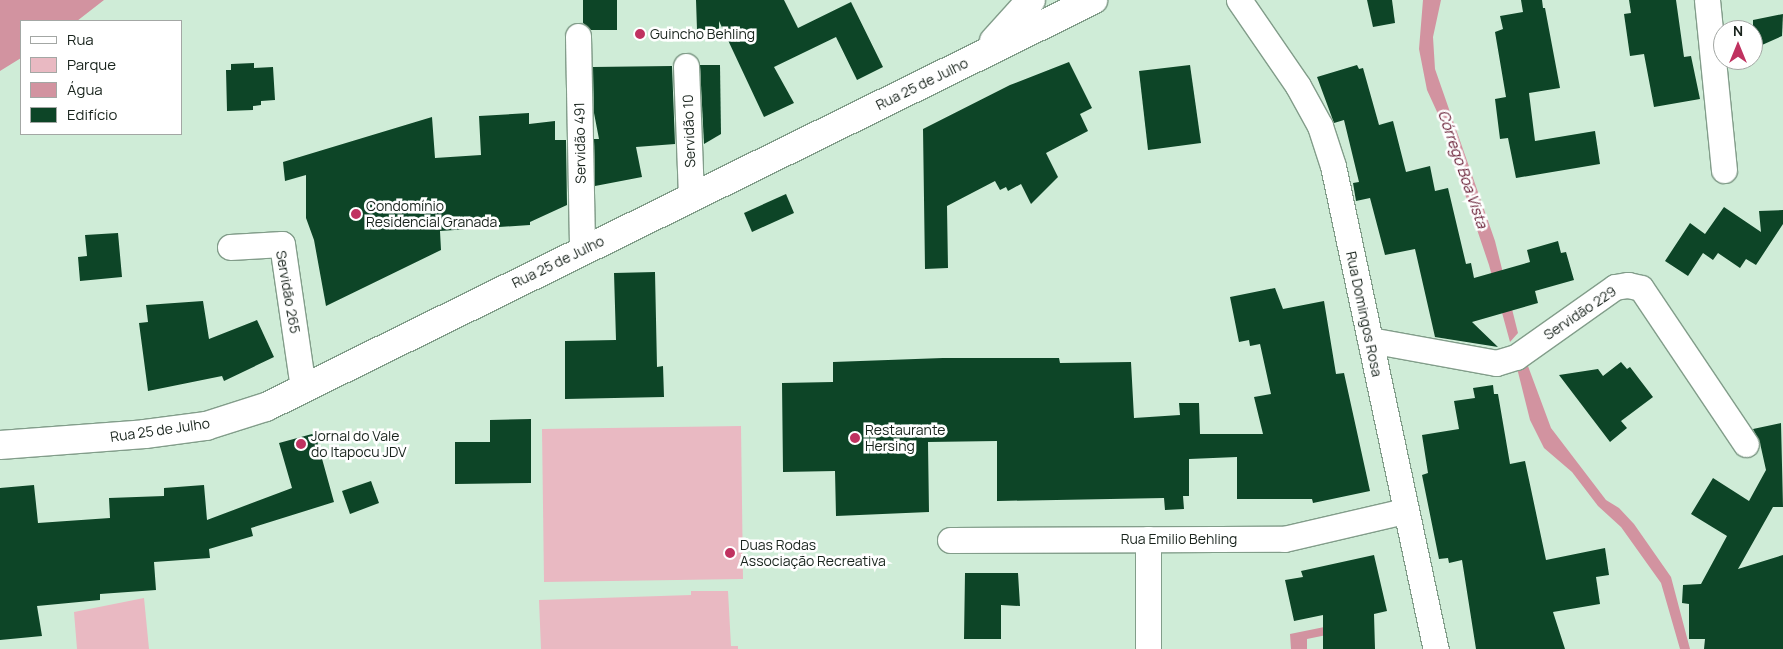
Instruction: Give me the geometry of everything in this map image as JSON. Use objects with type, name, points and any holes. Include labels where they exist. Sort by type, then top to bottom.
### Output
[{"type":"main road","points":[[981,54],[1031,0]]},
{"type":"main road","name":"Rua 25 de Julho","points":[[0,446],[145,434],[206,426],[266,406],[1093,0]]},
{"type":"street","name":"Rua Domingos Rosa","points":[[1239,0],[1298,86],[1320,126],[1333,166],[1404,511],[1436,649]]},
{"type":"street","points":[[1706,0],[1724,170]]},
{"type":"street","name":"Servidão 491","points":[[578,36],[582,250]]},
{"type":"street","name":"Servidão 10","points":[[686,66],[691,197]]},
{"type":"street","name":"Servidão 265","points":[[230,247],[282,244],[303,388]]},
{"type":"street","name":"Servidão 229","points":[[1370,340],[1496,363],[1516,357],[1616,287],[1628,285],[1641,288],[1746,444]]},
{"type":"street","name":"Rua Emilio Behling","points":[[950,540],[1284,539],[1404,511]]},
{"type":"street","points":[[1148,539],[1148,649]]},
{"type":"green space","points":[[741,426],[743,579],[544,582],[542,429]]},
{"type":"green space","points":[[691,591],[728,591],[731,646],[738,646],[738,649],[541,649],[539,600],[691,595]]},
{"type":"green space","points":[[144,598],[149,649],[77,649],[74,612]]},
{"type":"water","points":[[0,0],[104,0],[78,20],[20,20],[20,59],[0,71]]},
{"type":"water","name":"Córrego Boa Vista","points":[[1423,0],[1441,0],[1433,37],[1435,69],[1495,241],[1518,333],[1510,342],[1489,265],[1438,114],[1427,90],[1419,49]]},
{"type":"water","points":[[1525,358],[1551,428],[1606,500],[1619,508],[1634,524],[1671,577],[1690,649],[1680,649],[1661,583],[1621,527],[1598,506],[1572,472],[1544,448],[1530,420],[1516,364]]},
{"type":"water","points":[[1349,622],[1351,630],[1307,639],[1307,649],[1291,649],[1290,634]]},
{"type":"building","points":[[583,0],[617,0],[617,30],[591,30],[583,23]]},
{"type":"building","points":[[696,0],[784,0],[798,28],[851,2],[883,67],[857,80],[836,37],[774,67],[794,103],[764,117],[719,21],[719,30],[697,30]]},
{"type":"building","points":[[1367,0],[1392,0],[1395,23],[1373,27]]},
{"type":"building","points":[[1521,0],[1542,0],[1560,88],[1529,93],[1535,141],[1595,131],[1600,164],[1516,178],[1508,138],[1500,139],[1495,99],[1506,97],[1495,32],[1503,29],[1500,16],[1523,12]]},
{"type":"building","points":[[1629,0],[1676,0],[1684,57],[1691,56],[1700,99],[1654,107],[1644,54],[1630,56],[1624,14],[1631,13]]},
{"type":"building","points":[[1783,14],[1782,36],[1763,45],[1763,20],[1753,20]]},
{"type":"building","points":[[1069,62],[1092,108],[1080,114],[1088,131],[1046,153],[1058,177],[1031,204],[1021,184],[1008,191],[1006,187],[1000,190],[995,181],[947,206],[948,268],[925,269],[923,129],[1010,85]]},
{"type":"building","points":[[254,63],[254,68],[273,67],[275,100],[261,101],[261,105],[253,106],[253,110],[227,111],[226,70],[231,70],[231,64]]},
{"type":"building","points":[[700,65],[720,65],[721,134],[704,144]]},
{"type":"building","points":[[1190,65],[1201,143],[1148,150],[1139,71]]},
{"type":"building","points":[[1357,65],[1359,69],[1363,68],[1379,125],[1393,121],[1406,172],[1430,166],[1435,191],[1448,188],[1466,264],[1471,263],[1474,278],[1530,262],[1527,250],[1558,241],[1561,253],[1566,252],[1574,280],[1535,291],[1538,303],[1472,322],[1498,347],[1435,337],[1415,249],[1385,255],[1370,198],[1356,201],[1353,183],[1359,182],[1344,120],[1334,123],[1317,77]]},
{"type":"building","points":[[672,66],[675,144],[636,147],[642,177],[595,186],[594,139],[599,139],[594,113],[593,67]]},
{"type":"building","points":[[529,113],[529,124],[555,121],[555,140],[566,140],[567,205],[530,222],[530,225],[440,231],[441,250],[326,306],[314,240],[306,218],[306,175],[285,181],[283,162],[432,117],[435,158],[481,155],[479,116]]},
{"type":"building","points":[[786,194],[794,213],[752,232],[744,213]]},
{"type":"building","points":[[1724,207],[1761,232],[1759,211],[1783,210],[1783,224],[1756,265],[1746,259],[1740,268],[1718,253],[1713,260],[1703,253],[1688,276],[1665,261],[1690,223],[1705,234]]},
{"type":"building","points":[[118,233],[122,277],[80,281],[78,257],[87,256],[85,235]]},
{"type":"building","points":[[655,272],[657,367],[663,366],[664,397],[565,399],[565,341],[616,340],[614,273]]},
{"type":"building","points":[[1275,288],[1283,309],[1324,301],[1336,374],[1344,373],[1370,491],[1313,503],[1312,499],[1237,499],[1237,457],[1189,459],[1189,496],[1183,496],[1184,509],[1165,510],[1164,498],[997,501],[997,441],[928,442],[929,512],[836,516],[835,471],[783,472],[782,383],[833,382],[833,362],[943,358],[1059,358],[1060,363],[1131,362],[1134,418],[1180,415],[1179,403],[1199,403],[1200,434],[1263,434],[1254,397],[1271,394],[1260,344],[1250,346],[1249,340],[1239,342],[1230,297]]},
{"type":"building","points":[[203,301],[209,339],[257,320],[274,357],[224,381],[222,376],[148,391],[139,323],[148,322],[146,305]]},
{"type":"building","points":[[1621,362],[1627,369],[1630,367],[1653,397],[1621,421],[1627,428],[1610,442],[1559,375],[1598,369],[1603,376]]},
{"type":"building","points":[[1493,385],[1494,394],[1498,394],[1510,464],[1525,461],[1546,560],[1605,548],[1609,575],[1596,577],[1600,604],[1553,612],[1565,649],[1476,649],[1462,560],[1449,563],[1448,558],[1439,559],[1422,475],[1428,473],[1422,435],[1459,429],[1454,401],[1475,398],[1473,388]]},
{"type":"building","points":[[531,419],[531,483],[455,484],[455,442],[490,442],[490,420]]},
{"type":"building","points":[[1781,423],[1783,507],[1773,507],[1738,569],[1783,555],[1783,649],[1704,649],[1705,639],[1689,639],[1689,604],[1682,603],[1683,585],[1701,584],[1727,536],[1691,514],[1713,478],[1749,501],[1766,470],[1760,443],[1753,429]]},
{"type":"building","points":[[312,434],[316,437],[334,502],[251,528],[253,536],[209,549],[210,558],[154,562],[156,590],[100,594],[100,600],[37,606],[42,636],[0,640],[0,488],[34,485],[38,523],[110,518],[109,498],[164,496],[164,488],[204,485],[207,520],[292,488],[279,443]]},
{"type":"building","points":[[371,481],[379,503],[350,514],[342,491]]},
{"type":"building","points":[[1374,555],[1387,611],[1374,614],[1375,649],[1323,649],[1323,615],[1294,621],[1285,580],[1303,577],[1301,571]]},
{"type":"building","points":[[965,573],[1018,573],[1020,606],[1001,605],[1001,639],[964,639]]},
{"type":"place","name":"Guincho Behling","points":[[640,34]]},
{"type":"place","name":"Condomínio Residencial Granada","points":[[356,214]]},
{"type":"place","name":"Restaurante Hersing","points":[[855,438]]},
{"type":"place","name":"Jornal do Vale do Itapocu JDV","points":[[301,444]]},
{"type":"place","name":"Duas Rodas Associação Recreativa","points":[[730,553]]}]
